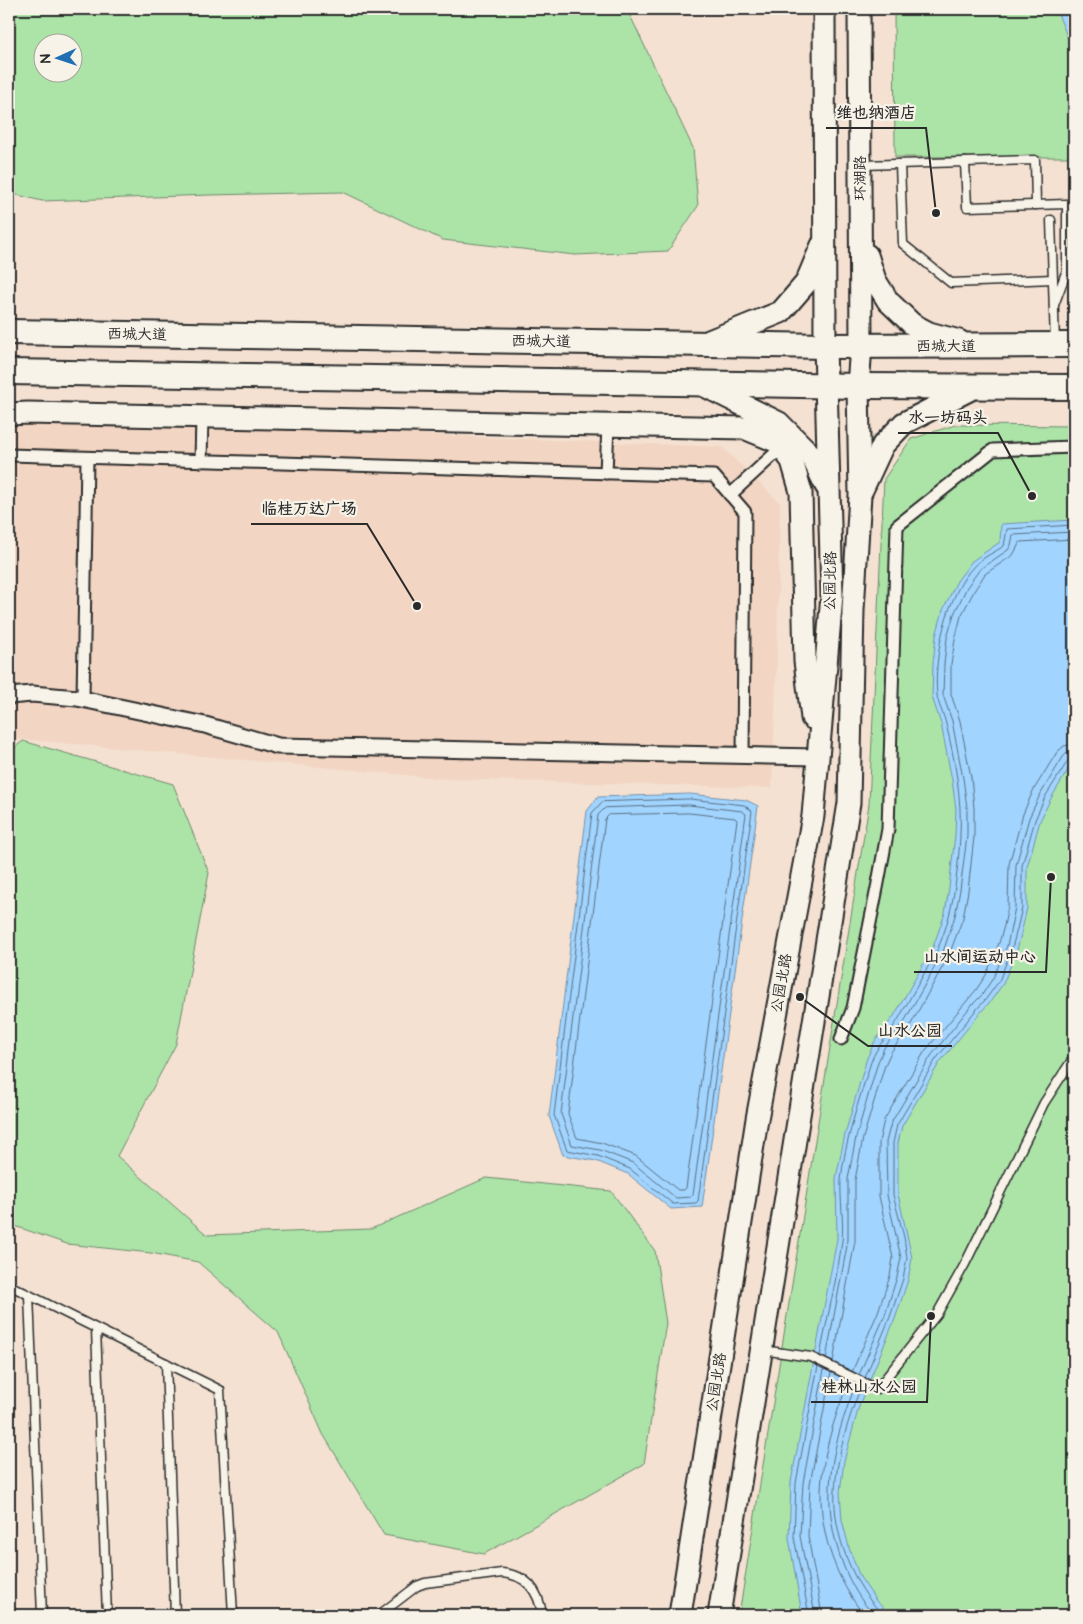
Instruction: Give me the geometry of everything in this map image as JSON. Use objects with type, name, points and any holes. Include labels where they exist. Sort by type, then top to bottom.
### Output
[{"type":"highway","name":"西城大道","points":[[9,332],[825,346],[978,346],[1068,343]]},
{"type":"highway","points":[[9,372],[827,386],[1074,387]]},
{"type":"main road","points":[[824,9],[825,346]]},
{"type":"main road","name":"环湖路","points":[[859,9],[861,346]]},
{"type":"main road","points":[[860,234],[875,280],[888,302],[912,324],[929,333],[978,346]]},
{"type":"main road","points":[[702,344],[781,312],[806,283],[825,238]]},
{"type":"main road","name":"公园北路","points":[[680,1615],[757,1119],[812,816],[832,596],[825,346]]},
{"type":"main road","name":"公园北路","points":[[719,1615],[849,803],[853,610],[860,495],[858,386],[861,346]]},
{"type":"main road","points":[[701,384],[779,422],[811,455],[830,494]]},
{"type":"main road","points":[[860,495],[884,445],[904,423],[976,386]]},
{"type":"main road","points":[[9,414],[744,428],[778,442],[792,461],[801,492],[805,661],[817,757]]},
{"type":"street","points":[[201,461],[202,417]]},
{"type":"street","points":[[606,473],[608,425]]},
{"type":"street","points":[[730,495],[782,447]]},
{"type":"street","points":[[841,1039],[852,1008],[888,829],[898,526],[993,450],[1074,447]]},
{"type":"street","points":[[9,455],[714,476],[745,512],[744,756]]},
{"type":"street","points":[[83,699],[87,458]]},
{"type":"street","points":[[9,696],[32,694],[83,699],[205,725],[278,746],[817,757]]},
{"type":"lane","points":[[860,165],[1035,160],[1036,205]]},
{"type":"lane","points":[[965,162],[966,206],[1067,204],[1067,270],[1054,306]]},
{"type":"lane","points":[[900,164],[903,244],[951,283],[1053,279]]},
{"type":"lane","points":[[1051,220],[1054,306],[1068,343]]},
{"type":"lane","points":[[761,1350],[811,1357],[876,1389],[937,1314],[965,1264],[1044,1103],[1074,1057]]},
{"type":"lane","points":[[9,1285],[220,1390],[233,1615]]},
{"type":"lane","points":[[29,1295],[42,1615]]},
{"type":"lane","points":[[96,1329],[107,1615]]},
{"type":"lane","points":[[166,1363],[175,1615]]},
{"type":"lane","points":[[381,1615],[417,1586],[424,1583],[502,1573],[519,1576],[532,1588],[540,1602],[542,1615]]},
{"type":"shaded area","points":[[111,422],[722,447],[780,503],[772,788],[449,779],[9,738],[9,425]]},
{"type":"green space","points":[[9,9],[627,9],[693,148],[698,206],[668,251],[575,255],[443,240],[343,192],[42,201],[9,193]]},
{"type":"green space","points":[[894,9],[1074,9],[1074,157],[895,157]]},
{"type":"green space","points":[[955,425],[1074,426],[1074,1615],[739,1615],[869,804],[884,479],[911,439]]},
{"type":"green space","points":[[23,741],[173,784],[209,873],[176,1044],[117,1156],[207,1235],[371,1229],[486,1178],[611,1191],[655,1251],[666,1323],[644,1464],[484,1554],[384,1535],[323,1434],[278,1332],[198,1262],[151,1253],[67,1244],[9,1224],[9,752]]},
{"type":"water","points":[[1056,9],[1074,9],[1074,61],[1071,46]]},
{"type":"water","points":[[1074,520],[1074,760],[1040,821],[1027,867],[1027,908],[1017,950],[1003,984],[940,1062],[902,1126],[898,1143],[898,1194],[912,1258],[908,1280],[895,1319],[860,1403],[844,1461],[840,1492],[842,1520],[850,1551],[860,1577],[877,1602],[891,1615],[805,1615],[801,1609],[789,1538],[791,1482],[837,1239],[836,1178],[845,1134],[867,1058],[875,1041],[894,1016],[933,947],[945,913],[949,888],[956,809],[941,724],[932,697],[936,636],[943,610],[957,581],[972,561],[1000,542],[1001,524]]},
{"type":"water","points":[[690,794],[746,800],[758,806],[702,1207],[671,1209],[628,1174],[596,1161],[563,1155],[549,1116],[587,811],[598,797]]},
{"type":"place","name":"维也纳酒店","points":[[936,213]]},
{"type":"place","name":"水一坊码头","points":[[1032,496]]},
{"type":"place","name":"临桂万达广场","points":[[417,606]]},
{"type":"place","name":"山水间运动中心","points":[[1051,877]]},
{"type":"place","name":"山水公园","points":[[800,997]]},
{"type":"place","name":"桂林山水公园","points":[[931,1316]]}]
